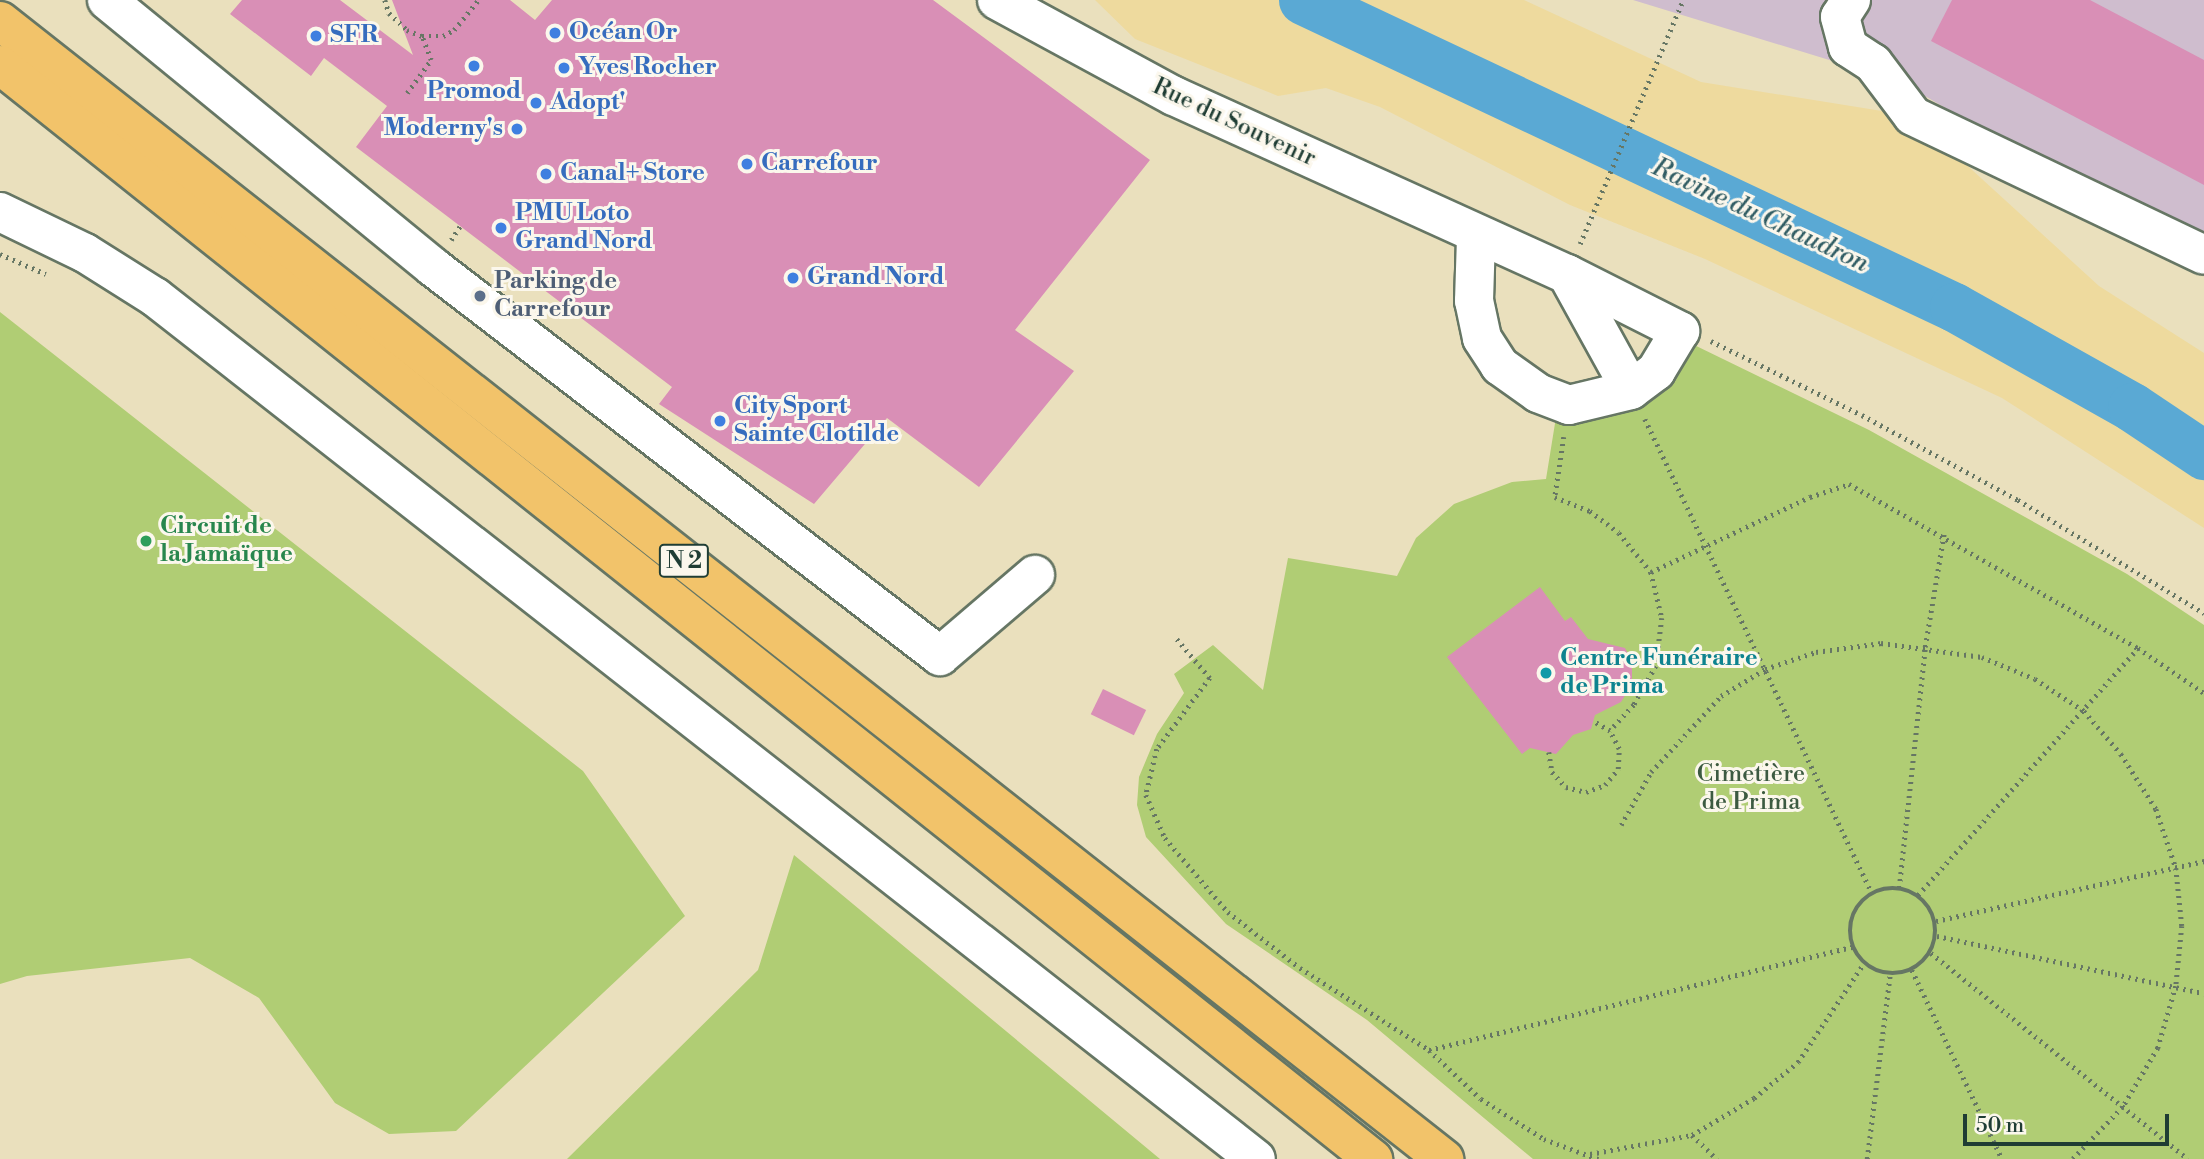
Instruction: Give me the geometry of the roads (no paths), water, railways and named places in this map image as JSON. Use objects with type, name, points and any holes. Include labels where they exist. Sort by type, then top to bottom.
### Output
[{"type":"highway","name":"N 2","points":[[0,21],[1444,1159]]},
{"type":"highway","name":"N 2","points":[[0,65],[1373,1159]]},
{"type":"street","points":[[107,0],[433,267],[940,656],[1035,575]]},
{"type":"street","name":"Rue du Souvenir","points":[[997,0],[1174,96],[1476,236],[1567,274],[1680,331],[1656,371],[1631,390]]},
{"type":"street","points":[[1851,0],[1840,17],[1848,47],[1873,63],[1913,116],[2204,255]]},
{"type":"street","points":[[0,212],[85,253],[155,297],[1256,1159]]},
{"type":"street","points":[[1476,236],[1472,278],[1482,338],[1500,366],[1538,393],[1569,405],[1631,390],[1567,274]]},
{"type":"waterway","name":"Ravine du Chaudron","points":[[1303,0],[1954,307],[2132,407],[2204,455]]},
{"type":"place","name":"Océan Or","points":[[555,33]]},
{"type":"place","name":"SFR","points":[[316,36]]},
{"type":"place","name":"Promod","points":[[474,66]]},
{"type":"place","name":"Yves Rocher","points":[[564,68]]},
{"type":"place","name":"Adopt'","points":[[536,103]]},
{"type":"place","name":"Moderny's","points":[[517,129]]},
{"type":"place","name":"Carrefour","points":[[747,164]]},
{"type":"place","name":"Canal+ Store","points":[[546,174]]},
{"type":"place","name":"PMU Loto Grand Nord","points":[[501,228]]},
{"type":"place","name":"Grand Nord","points":[[793,278]]},
{"type":"place","name":"Parking de Carrefour","points":[[480,296]]},
{"type":"place","name":"City Sport Sainte Clotilde","points":[[720,421]]},
{"type":"place","name":"Circuit de la Jamaïque","points":[[146,541]]},
{"type":"place","name":"Centre Funéraire de Prima","points":[[1546,673]]},
{"type":"park label","name":"Cimetière de Prima","points":[[1751,789]]}]
